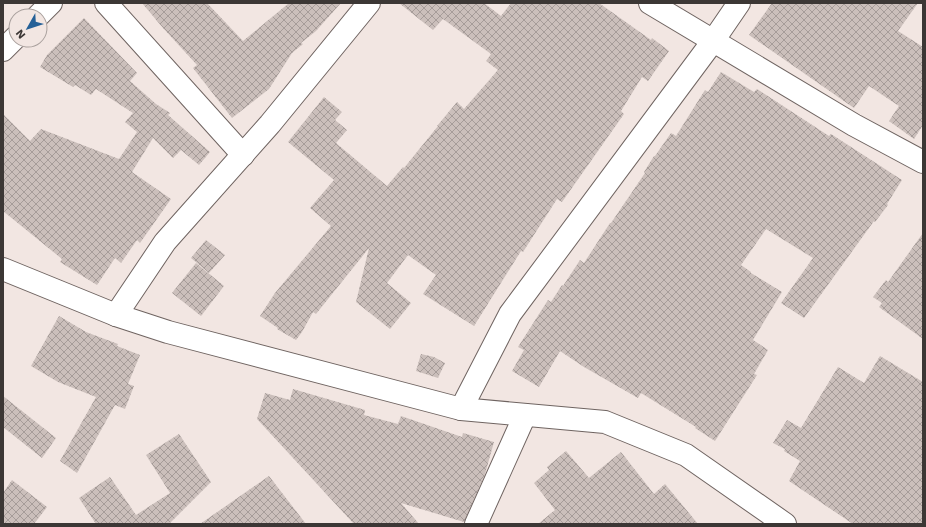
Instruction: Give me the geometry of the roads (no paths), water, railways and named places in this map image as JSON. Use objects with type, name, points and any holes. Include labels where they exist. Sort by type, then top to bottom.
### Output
[{"type":"street","points":[[106,3],[243,155]]},
{"type":"street","points":[[116,315],[166,242],[270,124],[369,3]]},
{"type":"street","points":[[650,3],[854,125],[923,162]]},
{"type":"street","points":[[461,409],[510,314],[739,3]]},
{"type":"street","points":[[3,269],[116,315],[168,332],[461,409],[605,422],[686,455],[785,524]]},
{"type":"street","points":[[476,524],[524,414]]}]
